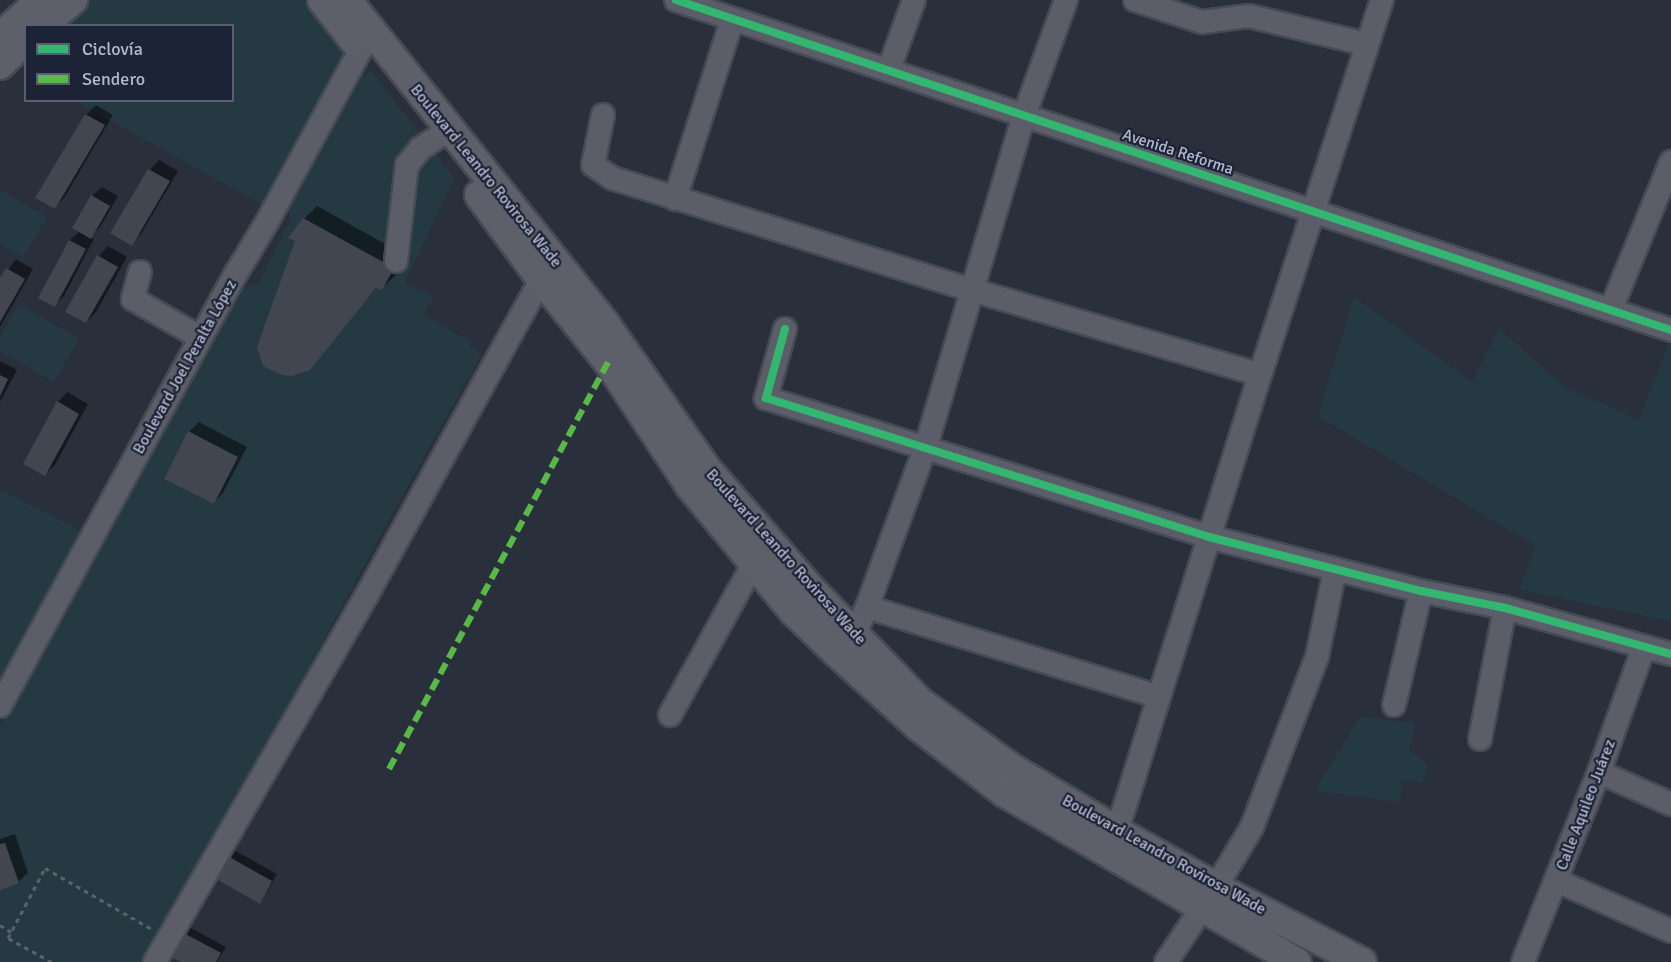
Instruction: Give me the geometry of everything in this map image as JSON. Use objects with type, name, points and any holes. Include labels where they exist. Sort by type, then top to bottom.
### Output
[{"type":"main road","points":[[0,37],[40,0]]},
{"type":"main road","points":[[45,24],[73,0]]},
{"type":"main road","name":"Boulevard Leandro Rovirosa Wade","points":[[322,0],[364,38],[606,325],[698,477],[754,563],[793,611],[845,644]]},
{"type":"main road","name":"Boulevard Leandro Rovirosa Wade","points":[[347,0],[364,38]]},
{"type":"main road","points":[[0,66],[24,42]]},
{"type":"main road","name":"Boulevard Leandro Rovirosa Wade","points":[[443,134],[541,279],[698,477],[919,727],[1005,793],[1111,841],[1208,897],[1296,962]]},
{"type":"main road","name":"Boulevard Leandro Rovirosa Wade","points":[[1208,897],[1362,962]]},
{"type":"street","name":"Avenida Reforma","points":[[676,0],[712,6],[732,20],[889,69],[1024,116],[1671,330]]},
{"type":"street","points":[[889,69],[914,0]]},
{"type":"street","points":[[845,644],[867,607],[926,446],[1024,116],[1066,0]]},
{"type":"street","points":[[1135,0],[1203,22],[1249,16],[1366,44]]},
{"type":"street","points":[[1111,841],[1366,44],[1380,8]]},
{"type":"street","points":[[675,199],[732,20]]},
{"type":"street","name":"Boulevard Joel Peralta López","points":[[0,706],[364,38]]},
{"type":"street","points":[[603,116],[593,165],[612,178],[972,290],[1260,375]]},
{"type":"street","points":[[396,261],[407,165],[422,148],[443,134]]},
{"type":"street","points":[[1611,309],[1671,162]]},
{"type":"street","points":[[140,272],[133,299],[201,338]]},
{"type":"street","points":[[156,962],[368,593],[541,279]]},
{"type":"street","points":[[785,329],[766,398],[926,446],[1209,537],[1421,591],[1505,608],[1671,654]]},
{"type":"street","points":[[670,716],[754,563]]},
{"type":"street","points":[[1166,962],[1252,827],[1317,657],[1335,569]]},
{"type":"street","points":[[1394,705],[1421,591]]},
{"type":"street","points":[[867,607],[1157,696]]},
{"type":"street","points":[[1480,739],[1505,608]]},
{"type":"street","name":"Calle Aquileo Juárez","points":[[1523,962],[1599,772],[1644,647]]},
{"type":"street","points":[[1599,772],[1671,804]]},
{"type":"street","points":[[1557,880],[1671,931]]},
{"type":"path","points":[[52,962],[8,938],[45,868],[153,927],[148,936]]},
{"type":"path","points":[[0,925],[11,932]]},
{"type":"shaded area","points":[[90,0],[327,0],[348,44],[263,205],[78,102],[234,102],[234,24],[63,24]]},
{"type":"shaded area","points":[[371,71],[454,178],[405,283],[434,296],[423,315],[471,342],[469,347],[482,354],[148,962],[0,962],[0,726],[243,288],[259,283],[290,221],[288,205],[352,89],[358,79]]},
{"type":"shaded area","points":[[0,190],[47,217],[23,257],[0,244]]},
{"type":"shaded area","points":[[1354,297],[1472,382],[1499,328],[1563,386],[1639,420],[1671,338],[1671,621],[1519,590],[1536,546],[1318,416]]},
{"type":"shaded area","points":[[19,304],[79,339],[54,382],[0,351],[0,337]]},
{"type":"shaded area","points":[[0,490],[81,531],[0,680]]},
{"type":"shaded area","points":[[1360,717],[1415,723],[1409,750],[1428,765],[1423,783],[1402,780],[1400,802],[1315,791]]},
{"type":"building","points":[[85,114],[105,125],[55,209],[35,198]]},
{"type":"building","points":[[148,169],[170,181],[132,246],[110,233]]},
{"type":"building","points":[[91,195],[110,206],[91,239],[72,228]]},
{"type":"building","points":[[303,218],[394,268],[382,290],[376,288],[310,370],[292,376],[282,375],[263,366],[257,347],[295,241],[288,238]]},
{"type":"building","points":[[69,240],[86,249],[55,307],[38,298]]},
{"type":"building","points":[[97,255],[118,267],[86,323],[65,312]]},
{"type":"building","points":[[6,268],[25,279],[0,322],[0,278]]},
{"type":"building","points":[[0,375],[8,379],[0,396]]},
{"type":"building","points":[[57,401],[79,414],[45,476],[23,464]]},
{"type":"building","points":[[188,431],[238,457],[214,504],[164,479]]},
{"type":"building","points":[[5,843],[19,883],[0,890],[0,844]]},
{"type":"building","points":[[224,854],[272,881],[260,904],[213,877]]},
{"type":"building","points":[[180,931],[221,953],[216,962],[181,962],[167,955]]},
{"type":"marked path","points":[[389,769],[608,362]]},
{"type":"cycle path","points":[[676,0],[1671,330]]},
{"type":"cycle path","points":[[785,329],[766,398],[1209,537],[1421,591],[1505,608],[1671,654]]}]
